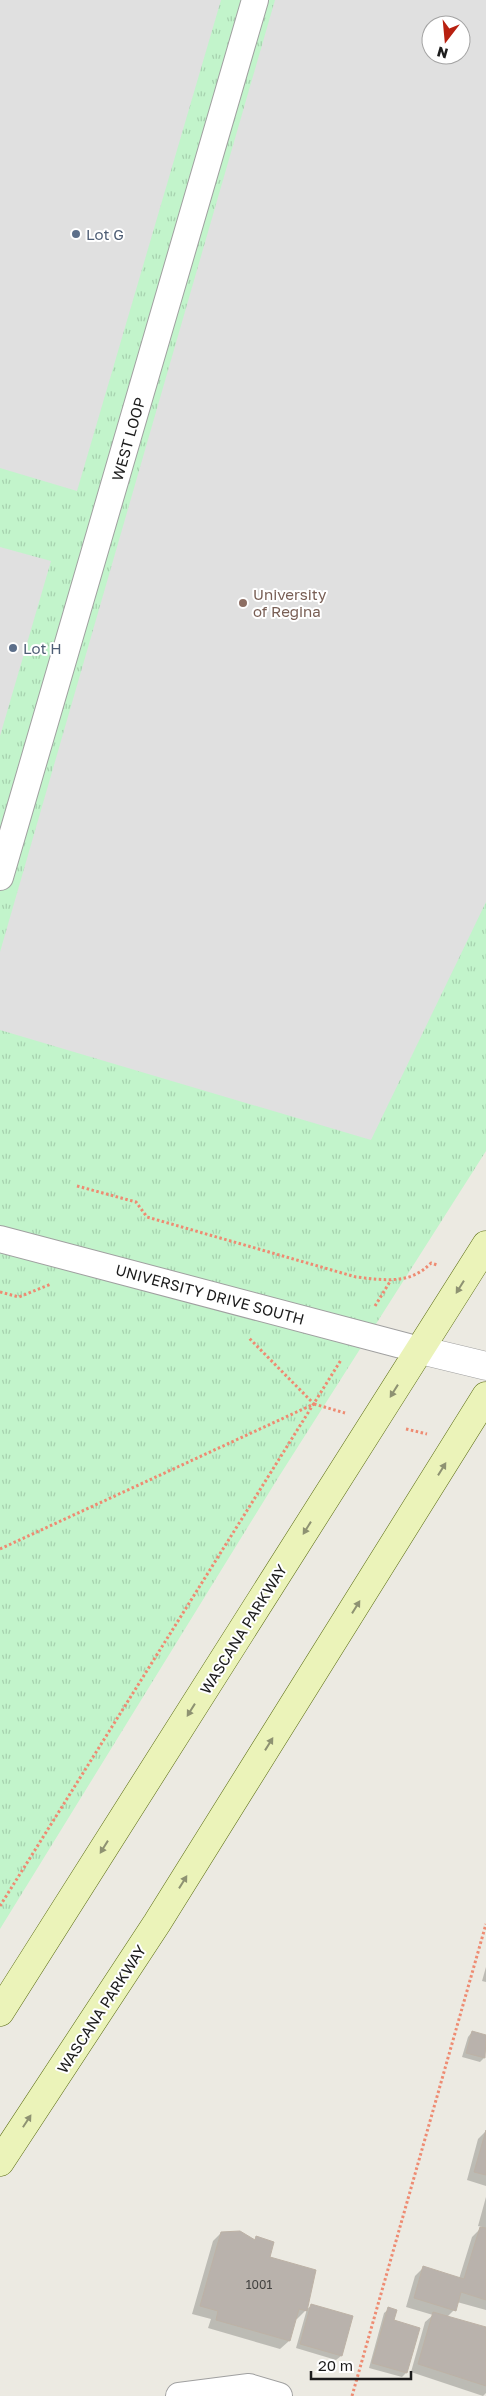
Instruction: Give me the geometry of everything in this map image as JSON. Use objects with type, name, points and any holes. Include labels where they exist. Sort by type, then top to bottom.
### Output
[{"type":"main road","name":"WASCANA PARKWAY","points":[[0,2012],[486,1246]]},
{"type":"main road","name":"WASCANA PARKWAY","points":[[0,2162],[157,1923],[486,1396]]},
{"type":"street","name":"WEST LOOP","points":[[0,877],[255,0]]},
{"type":"street","name":"UNIVERSITY DRIVE SOUTH","points":[[0,1239],[420,1350]]},
{"type":"street","points":[[420,1350],[486,1366]]},
{"type":"street","points":[[179,2396],[249,2387],[279,2396]]},
{"type":"path","points":[[77,1186],[136,1202],[147,1217],[356,1277],[391,1280],[420,1274],[431,1263],[468,1274]]},
{"type":"path","points":[[0,1906],[391,1280]]},
{"type":"path","points":[[0,1292],[19,1297],[54,1283]]},
{"type":"path","points":[[246,1335],[314,1404]]},
{"type":"path","points":[[0,1549],[314,1404]]},
{"type":"path","points":[[352,2396],[486,1924]]},
{"type":"green space","name":"University of Regina","points":[[0,0],[486,0],[486,1151],[278,1478],[0,1929]]},
{"type":"shaded area","name":"Lot G","points":[[0,0],[221,0],[77,491],[0,468]]},
{"type":"shaded area","points":[[275,0],[486,0],[486,902],[371,1140],[0,1030],[0,952]]},
{"type":"shaded area","name":"Lot H","points":[[0,547],[51,561],[0,736]]},
{"type":"building","points":[[472,2031],[486,2035],[485,2058],[466,2053]]},
{"type":"building","points":[[486,2130],[486,2175],[474,2172]]},
{"type":"building","points":[[480,2227],[486,2228],[486,2300],[461,2292],[456,2311],[414,2298],[423,2266],[464,2279]]},
{"type":"building","points":[[240,2231],[255,2240],[256,2236],[274,2242],[270,2257],[316,2270],[307,2311],[299,2309],[290,2341],[216,2320],[218,2311],[200,2306],[221,2232]]},
{"type":"building","points":[[311,2304],[353,2316],[342,2356],[300,2344]]},
{"type":"building","points":[[388,2307],[397,2310],[394,2320],[420,2328],[407,2373],[372,2363]]},
{"type":"building","points":[[433,2312],[486,2327],[486,2386],[418,2364]]},
{"type":"place","name":"Lot G","points":[[76,234]]},
{"type":"place","name":"University of Regina","points":[[243,603]]},
{"type":"place","name":"Lot H","points":[[13,648]]}]
